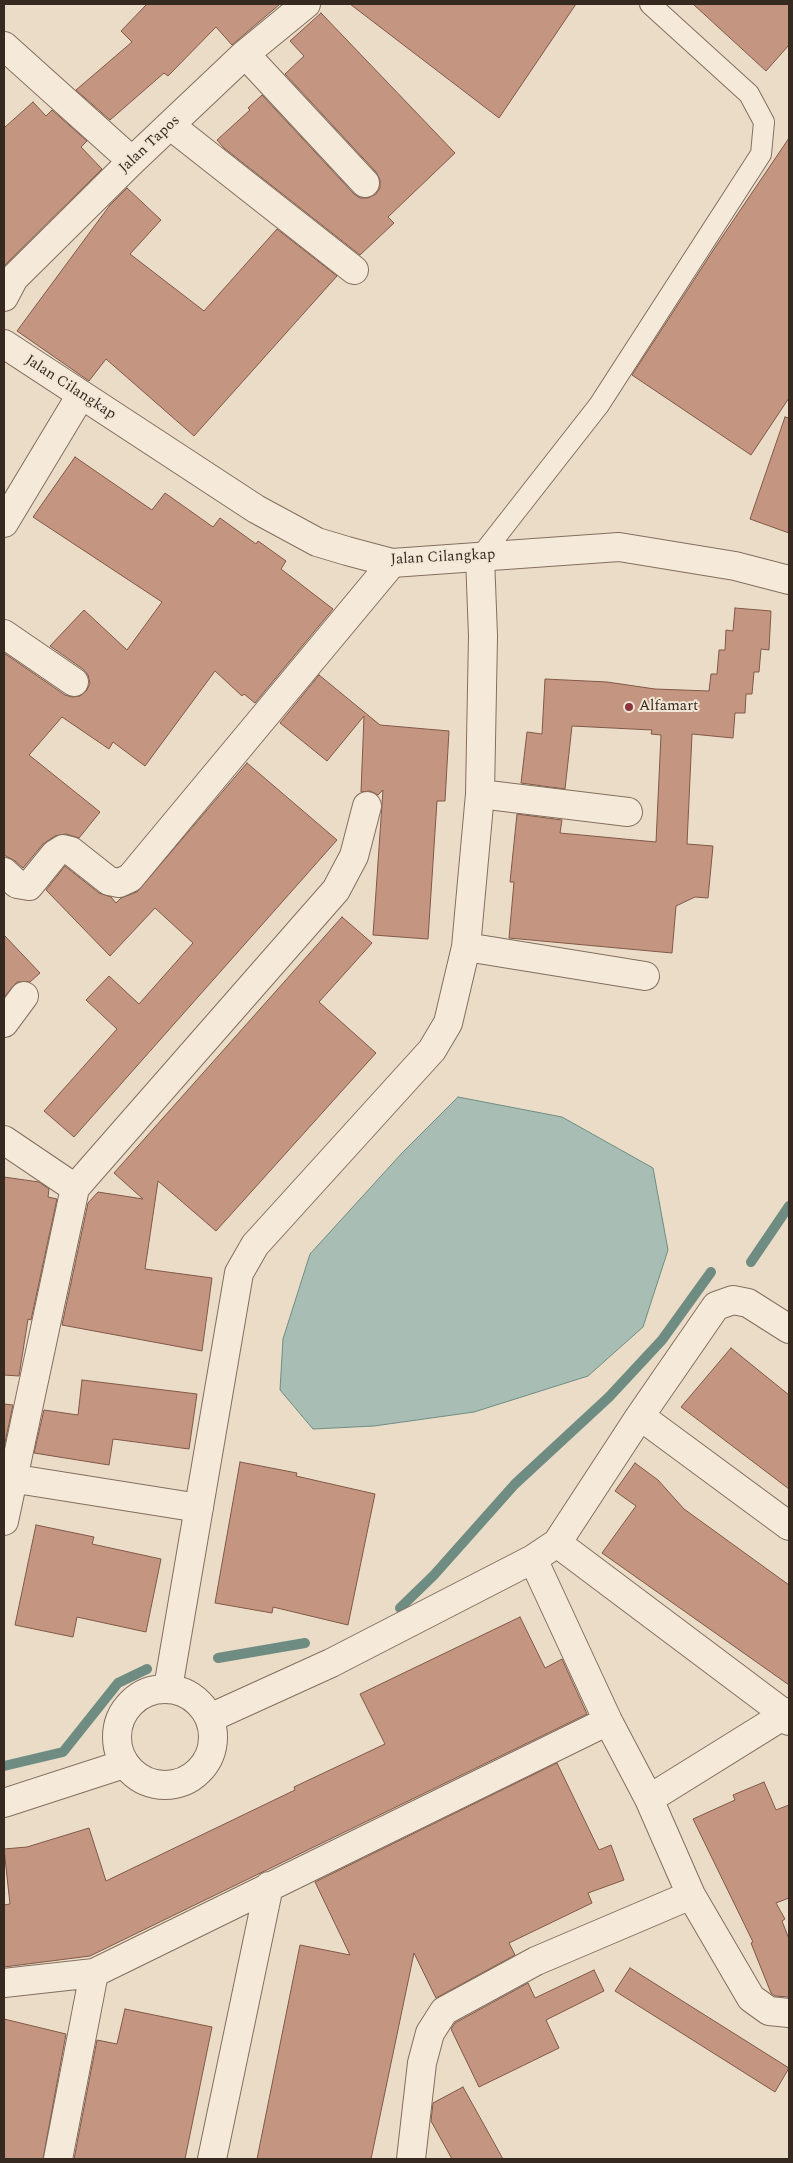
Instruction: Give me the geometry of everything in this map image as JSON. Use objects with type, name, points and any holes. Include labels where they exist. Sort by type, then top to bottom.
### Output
[{"type":"street","name":"Jalan Tapos","points":[[4,297],[14,278],[132,161],[245,54],[306,4]]},
{"type":"street","points":[[4,46],[132,161]]},
{"type":"street","points":[[245,54],[365,183]]},
{"type":"street","points":[[171,126],[354,270]]},
{"type":"street","name":"Jalan Cilangkap","points":[[4,344],[256,509],[317,542],[392,563],[618,547],[734,566],[789,580]]},
{"type":"street","points":[[4,523],[81,395]]},
{"type":"street","points":[[168,1688],[239,1273],[256,1245],[432,1050],[448,1023],[466,947],[480,794],[483,636],[480,557]]},
{"type":"street","points":[[4,872],[17,884],[29,886],[55,854],[63,849],[71,851],[109,881],[119,882],[130,878],[392,563]]},
{"type":"street","points":[[4,634],[74,682]]},
{"type":"street","points":[[480,794],[628,812]]},
{"type":"street","points":[[4,1521],[9,1478],[75,1188],[336,890],[354,856],[367,806]]},
{"type":"street","points":[[466,947],[645,976]]},
{"type":"street","points":[[4,1023],[24,996]]},
{"type":"street","points":[[4,1140],[75,1188]]},
{"type":"street","points":[[210,1718],[331,1663],[533,1559],[557,1543],[640,1416],[716,1306],[733,1300],[748,1303],[787,1324]]},
{"type":"street","points":[[640,1416],[789,1526]]},
{"type":"street","points":[[9,1478],[199,1508]]},
{"type":"street","points":[[557,1543],[788,1716],[649,1799]]},
{"type":"street","points":[[533,1559],[608,1721],[649,1799],[691,1895],[751,1998],[769,2011],[789,2013]]},
{"type":"street","points":[[168,1688],[193,1698],[210,1718],[213,1742],[205,1765],[188,1780],[164,1786],[141,1780],[124,1764],[115,1739],[122,1712],[141,1694],[168,1688]]},
{"type":"street","points":[[4,1983],[94,1973],[608,1721]]},
{"type":"street","points":[[4,1803],[124,1764]]},
{"type":"street","points":[[212,2159],[269,1886]]},
{"type":"street","points":[[411,2159],[422,2063],[430,2033],[444,2011],[536,1961],[691,1895]]},
{"type":"street","points":[[58,2159],[94,1973]]},
{"type":"lane","points":[[480,557],[598,405],[761,154],[764,122],[749,94],[650,4]]},
{"type":"shaded area","points":[[458,1097],[562,1117],[653,1168],[668,1250],[643,1327],[588,1376],[474,1412],[374,1426],[313,1429],[280,1390],[283,1339],[310,1254],[402,1153]]},
{"type":"building","points":[[147,4],[280,4],[232,45],[216,27],[168,76],[164,73],[110,120],[76,90],[132,42],[121,31]]},
{"type":"building","points":[[350,4],[576,4],[499,118]]},
{"type":"building","points":[[693,4],[789,4],[789,45],[766,71]]},
{"type":"building","points":[[321,13],[455,153],[388,217],[394,223],[360,255],[224,148],[217,140],[250,110],[248,108],[262,95],[354,194],[360,198],[368,198],[376,194],[380,188],[380,180],[376,172],[285,74],[304,56],[290,41]]},
{"type":"building","points":[[33,102],[46,116],[52,110],[87,141],[81,147],[102,169],[4,266],[4,128]]},
{"type":"building","points":[[789,138],[789,398],[751,455],[632,375]]},
{"type":"building","points":[[127,188],[161,220],[130,254],[204,311],[277,229],[337,276],[194,436],[106,359],[89,381],[17,331],[110,205]]},
{"type":"building","points":[[785,417],[789,418],[789,533],[750,519]]},
{"type":"building","points":[[75,457],[152,510],[165,493],[213,527],[220,518],[256,544],[258,541],[286,561],[281,569],[333,609],[255,703],[244,694],[242,696],[215,671],[145,766],[113,742],[109,749],[62,717],[29,755],[100,812],[79,838],[66,834],[55,836],[43,844],[23,868],[4,855],[4,653],[65,695],[72,697],[80,696],[87,690],[90,683],[88,675],[83,669],[50,646],[84,610],[127,650],[162,602],[33,517]]},
{"type":"building","points":[[735,608],[771,611],[769,650],[761,649],[759,672],[754,672],[752,694],[746,694],[745,713],[735,713],[733,738],[692,734],[687,844],[713,846],[708,898],[695,897],[676,906],[672,953],[509,938],[514,882],[510,882],[517,814],[562,820],[560,833],[656,842],[661,735],[651,734],[652,730],[572,726],[565,789],[521,783],[527,732],[542,734],[545,679],[607,682],[655,689],[709,691],[711,674],[717,674],[719,650],[725,650],[726,630],[733,631]]},
{"type":"building","points":[[319,675],[380,725],[449,731],[445,801],[437,801],[428,939],[373,935],[383,790],[378,795],[370,791],[361,792],[364,716],[327,761],[280,723]]},
{"type":"building","points":[[247,763],[337,840],[74,1137],[44,1111],[117,1029],[86,1000],[109,976],[139,1004],[193,943],[155,908],[110,956],[46,890],[65,866],[99,893],[111,897],[116,903],[121,898],[137,892]]},
{"type":"building","points":[[342,917],[372,943],[319,1002],[376,1053],[216,1231],[158,1181],[145,1269],[212,1278],[202,1351],[62,1325],[88,1203],[98,1192],[143,1199],[114,1173]]},
{"type":"building","points":[[4,935],[40,973],[30,982],[17,982],[4,997]]},
{"type":"building","points":[[4,1177],[39,1182],[49,1189],[48,1197],[57,1199],[31,1320],[28,1319],[19,1376],[4,1375]]},
{"type":"building","points":[[731,1348],[789,1395],[789,1489],[681,1407]]},
{"type":"building","points":[[82,1380],[197,1394],[189,1449],[113,1439],[109,1465],[34,1453],[44,1410],[78,1415]]},
{"type":"building","points":[[4,1404],[13,1405],[4,1447]]},
{"type":"building","points":[[240,1462],[297,1473],[296,1476],[375,1494],[348,1625],[273,1607],[272,1613],[215,1603]]},
{"type":"building","points":[[635,1463],[658,1480],[684,1509],[789,1585],[789,1685],[602,1553],[636,1506],[615,1491]]},
{"type":"building","points":[[36,1525],[94,1537],[92,1544],[161,1559],[146,1632],[77,1617],[73,1637],[15,1625]]},
{"type":"building","points":[[520,1617],[545,1668],[562,1659],[587,1714],[90,1956],[4,1967],[4,1905],[10,1904],[4,1849],[27,1847],[89,1828],[106,1881],[295,1790],[294,1787],[385,1744],[360,1694]]},
{"type":"building","points":[[557,1763],[599,1850],[611,1845],[624,1880],[588,1893],[592,1903],[509,1943],[515,1955],[436,1998],[414,1953],[371,2159],[257,2159],[300,1945],[350,1955],[315,1882]]},
{"type":"building","points":[[764,1782],[776,1810],[789,1805],[789,1898],[776,1903],[785,1919],[782,1921],[789,1939],[789,1997],[775,1996],[771,1993],[751,1943],[753,1942],[693,1819],[735,1800],[733,1795]]},
{"type":"building","points":[[630,1968],[789,2068],[775,2092],[615,1991]]},
{"type":"building","points":[[594,1970],[604,1991],[546,2020],[559,2048],[479,2087],[451,2029],[455,2023],[528,1983],[535,1998]]},
{"type":"building","points":[[125,2009],[212,2027],[185,2159],[74,2159],[97,2040],[117,2044]]},
{"type":"building","points":[[4,2019],[66,2034],[43,2159],[4,2159]]},
{"type":"building","points":[[463,2087],[503,2159],[452,2159],[431,2121],[433,2103]]},
{"type":"waterway","points":[[751,1262],[789,1206]]},
{"type":"waterway","points":[[400,1608],[434,1575],[515,1484],[609,1397],[662,1340],[711,1272]]},
{"type":"waterway","points":[[218,1658],[305,1643]]},
{"type":"waterway","points":[[4,1766],[63,1752],[118,1683],[147,1669]]},
{"type":"place","name":"Alfamart","points":[[629,707]]}]
